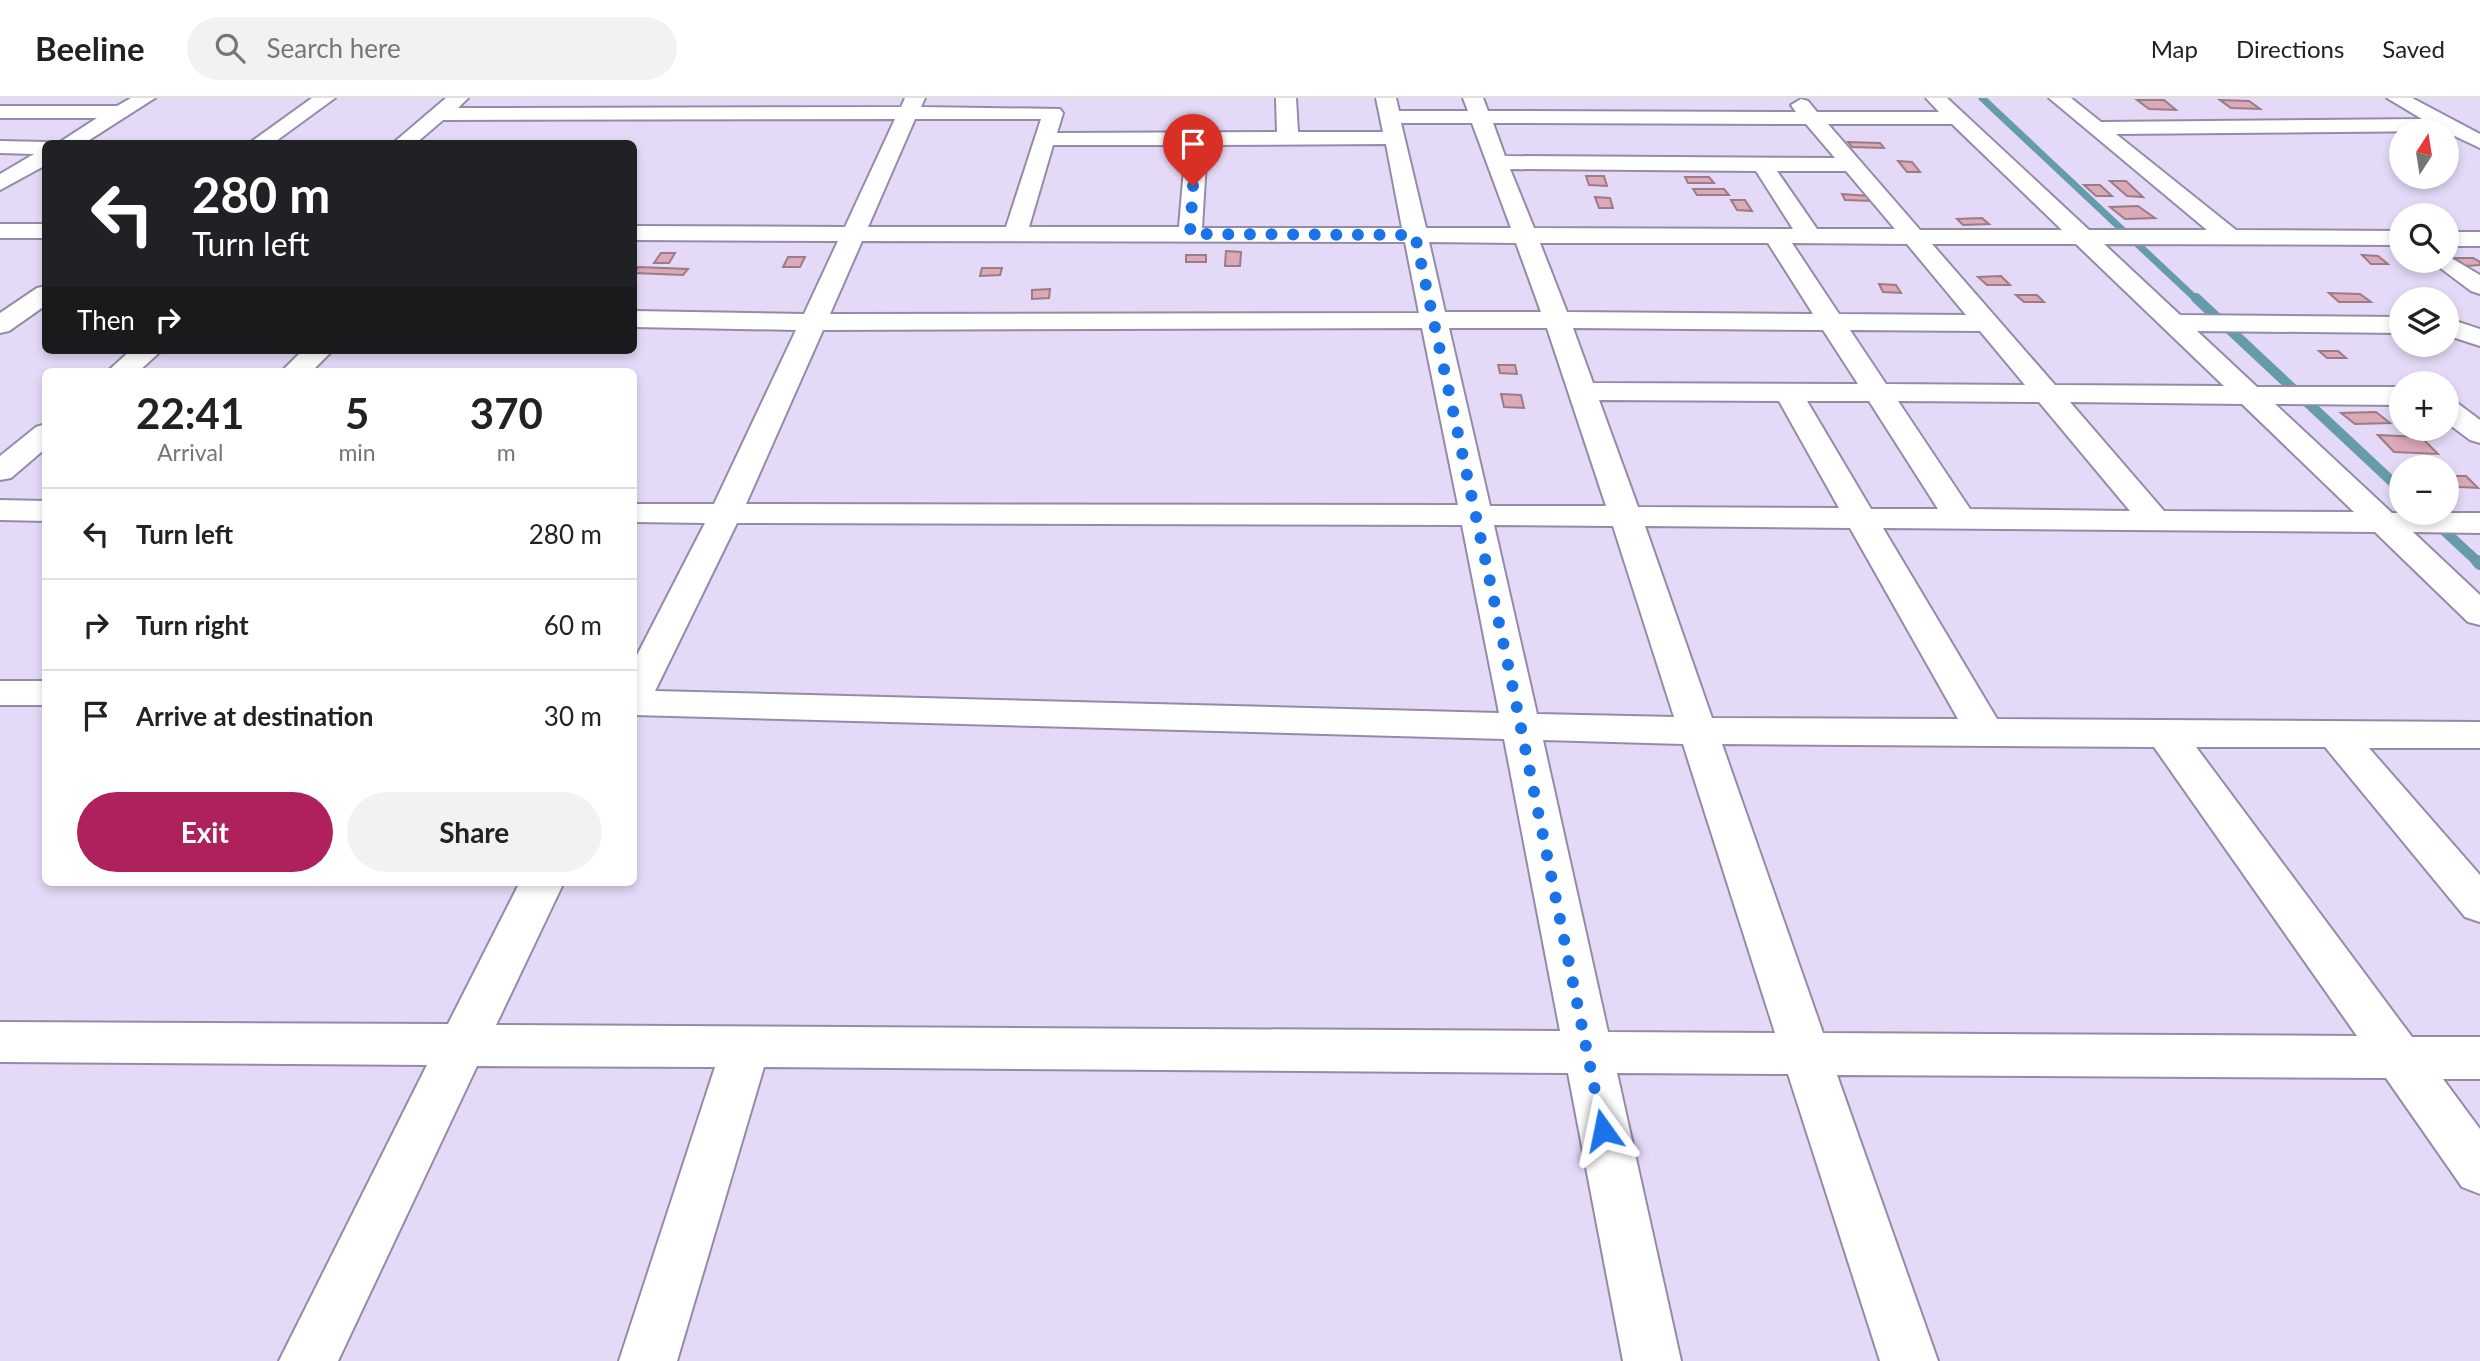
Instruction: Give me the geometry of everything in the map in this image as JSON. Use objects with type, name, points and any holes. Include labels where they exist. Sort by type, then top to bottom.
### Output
[{"type":"street","points":[[74,140],[145,98]]},
{"type":"street","points":[[264,140],[325,98]]},
{"type":"street","points":[[407,140],[458,98]]},
{"type":"street","points":[[544,136],[584,98]]},
{"type":"street","points":[[631,114],[646,98]]},
{"type":"street","points":[[1286,98],[1288,138]]},
{"type":"street","points":[[1616,98],[1627,118]]},
{"type":"street","points":[[1795,98],[2155,520]]},
{"type":"street","points":[[1936,98],[2480,614]]},
{"type":"street","points":[[2059,98],[2231,238]]},
{"type":"street","points":[[2397,98],[2437,119]]},
{"type":"street","points":[[439,114],[631,114],[1056,105],[1015,234]]},
{"type":"street","points":[[637,690],[726,513],[911,106]]},
{"type":"street","points":[[1477,108],[1557,320],[1626,517],[1695,731],[1909,1361]]},
{"type":"street","points":[[1045,139],[1288,138],[1390,118],[1477,108],[1627,118],[1957,118]]},
{"type":"street","points":[[0,112],[121,112]]},
{"type":"street","points":[[1390,118],[1652,1361]]},
{"type":"street","points":[[2095,128],[2389,126]]},
{"type":"street","points":[[2459,131],[2480,142]]},
{"type":"street","points":[[1190,234],[1196,138]]},
{"type":"street","points":[[0,147],[42,148]]},
{"type":"street","points":[[0,183],[42,158]]},
{"type":"street","points":[[1497,162],[1852,164]]},
{"type":"street","points":[[1762,164],[1810,237]]},
{"type":"street","points":[[0,231],[42,231]]},
{"type":"street","points":[[637,233],[2389,238]]},
{"type":"street","points":[[1776,237],[1834,322],[1960,519]]},
{"type":"street","points":[[2459,239],[2480,239]]},
{"type":"street","points":[[2459,272],[2480,286]]},
{"type":"street","points":[[5,318],[42,295]]},
{"type":"street","points":[[5,318],[42,315]]},
{"type":"street","points":[[637,320],[1987,323]]},
{"type":"street","points":[[2173,323],[2389,325]]},
{"type":"street","points":[[2459,331],[2480,338]]},
{"type":"street","points":[[126,368],[143,354]]},
{"type":"street","points":[[299,368],[314,354]]},
{"type":"street","points":[[1581,391],[2389,396]]},
{"type":"street","points":[[1788,393],[1858,518],[1985,732]]},
{"type":"street","points":[[2459,407],[2480,434]]},
{"type":"street","points":[[0,471],[42,436]]},
{"type":"street","points":[[0,510],[42,510]]},
{"type":"street","points":[[637,513],[1475,515],[2480,523]]},
{"type":"street","points":[[0,693],[42,693]]},
{"type":"street","points":[[637,703],[1695,731],[2480,735]]},
{"type":"street","points":[[2165,733],[2480,1170]]},
{"type":"street","points":[[2335,734],[2480,905]]},
{"type":"street","points":[[309,1361],[540,886]]},
{"type":"street","points":[[0,1042],[2480,1058]]},
{"type":"street","points":[[648,1361],[746,1047]]},
{"type":"building","points":[[2137,100],[2164,100],[2176,110],[2149,109]]},
{"type":"building","points":[[2220,100],[2249,101],[2260,109],[2231,108]]},
{"type":"building","points":[[1848,142],[1880,143],[1884,148],[1852,147]]},
{"type":"building","points":[[1898,161],[1912,162],[1920,172],[1907,172]]},
{"type":"building","points":[[1586,176],[1604,176],[1607,186],[1589,185]]},
{"type":"building","points":[[1685,177],[1709,177],[1714,183],[1688,183]]},
{"type":"building","points":[[2110,181],[2126,181],[2143,197],[2127,196]]},
{"type":"building","points":[[2084,185],[2100,185],[2112,196],[2096,196]]},
{"type":"building","points":[[1693,189],[1724,189],[1729,195],[1697,195]]},
{"type":"building","points":[[1842,194],[1869,196],[1872,201],[1845,200]]},
{"type":"building","points":[[1595,197],[1610,198],[1613,208],[1599,208]]},
{"type":"building","points":[[1731,200],[1745,200],[1752,211],[1737,210]]},
{"type":"building","points":[[2138,206],[2155,218],[2125,219],[2110,207]]},
{"type":"building","points":[[1982,218],[1989,224],[1963,225],[1957,219]]},
{"type":"building","points":[[1226,251],[1241,252],[1240,266],[1225,266]]},
{"type":"building","points":[[661,253],[675,253],[669,263],[654,263]]},
{"type":"building","points":[[1186,255],[1206,255],[1206,262],[1186,262]]},
{"type":"building","points":[[2362,255],[2378,256],[2388,264],[2371,264]]},
{"type":"building","points":[[788,257],[805,257],[800,267],[783,267]]},
{"type":"building","points":[[2459,258],[2473,258],[2480,262],[2480,265],[2466,266],[2459,261]]},
{"type":"building","points":[[637,268],[688,269],[683,275],[637,273]]},
{"type":"building","points":[[982,268],[1002,268],[1000,275],[980,276]]},
{"type":"building","points":[[2001,276],[2010,285],[1987,285],[1978,277]]},
{"type":"building","points":[[1879,284],[1896,285],[1901,293],[1883,292]]},
{"type":"building","points":[[1050,289],[1049,298],[1032,299],[1032,290]]},
{"type":"building","points":[[2329,293],[2360,294],[2371,302],[2339,302]]},
{"type":"building","points":[[2016,295],[2037,295],[2044,302],[2024,302]]},
{"type":"building","points":[[2319,351],[2338,351],[2346,358],[2327,358]]},
{"type":"building","points":[[1498,365],[1515,365],[1517,374],[1500,373]]},
{"type":"building","points":[[1501,394],[1521,395],[1524,408],[1504,407]]},
{"type":"building","points":[[2376,412],[2389,423],[2355,424],[2341,413]]},
{"type":"building","points":[[2378,435],[2389,436],[2389,441],[2425,441],[2438,454],[2394,452]]},
{"type":"building","points":[[2459,476],[2466,476],[2478,488],[2459,487]]},
{"type":"waterway","points":[[1982,98],[2197,300]]},
{"type":"waterway","points":[[2196,298],[2389,479]]},
{"type":"waterway","points":[[2438,525],[2479,563]]},
{"type":"route","points":[[1193,186],[1190,234],[1415,235],[1510,674],[1603,1130]]}]
